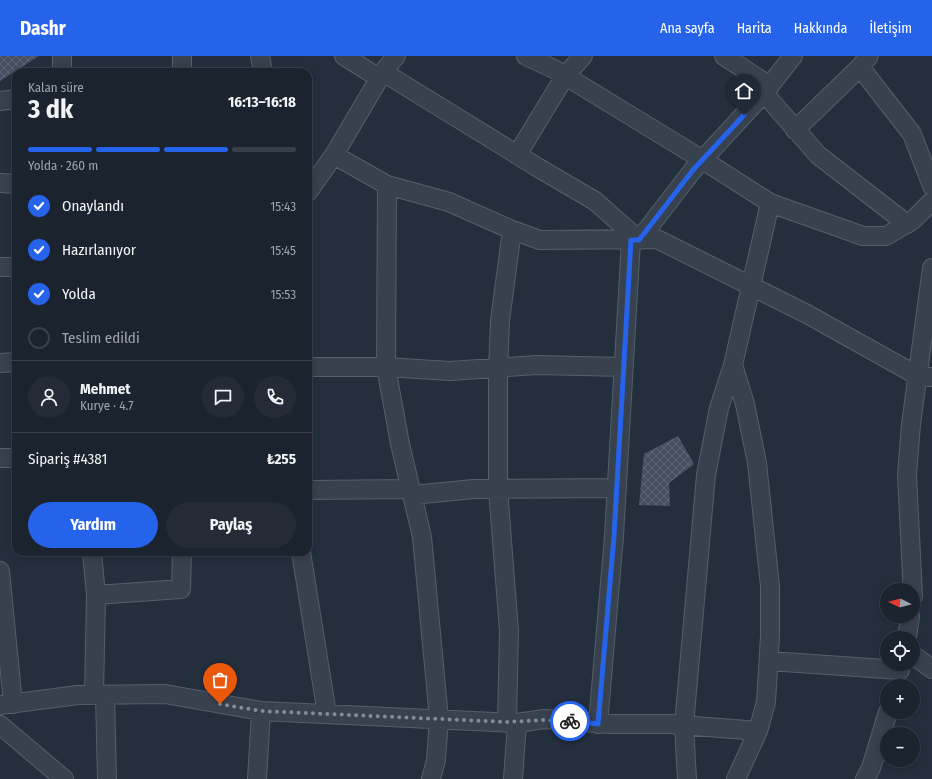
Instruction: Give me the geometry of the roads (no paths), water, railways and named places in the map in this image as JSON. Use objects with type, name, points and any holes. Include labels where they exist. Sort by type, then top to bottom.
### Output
[{"type":"street","points":[[62,56],[62,68]]},
{"type":"street","points":[[182,56],[182,68]]},
{"type":"street","points":[[260,56],[262,68]]},
{"type":"street","points":[[344,56],[381,75],[596,201],[635,240]]},
{"type":"street","points":[[312,186],[334,155],[381,75],[396,56]]},
{"type":"street","points":[[526,56],[565,76],[703,160],[770,203],[863,236],[886,236],[913,220],[932,201]]},
{"type":"street","points":[[517,155],[565,76],[583,56]]},
{"type":"street","points":[[724,56],[767,89],[796,130],[818,155],[906,224]]},
{"type":"street","points":[[598,724],[617,488],[624,368],[635,240],[703,160],[767,89],[792,56]]},
{"type":"street","points":[[796,130],[864,61],[912,134],[932,186]]},
{"type":"street","points":[[0,101],[12,100]]},
{"type":"street","points":[[334,155],[387,185],[449,202],[512,230],[540,240],[657,240],[814,317],[925,376]]},
{"type":"street","points":[[0,183],[12,184]]},
{"type":"street","points":[[387,185],[386,367],[411,492],[422,536],[439,719],[436,760],[431,779]]},
{"type":"street","points":[[687,779],[684,725],[706,476],[719,408],[733,365],[770,203]]},
{"type":"street","points":[[512,230],[500,321],[498,368],[498,489],[509,631],[513,779]]},
{"type":"street","points":[[0,267],[12,267]]},
{"type":"street","points":[[912,583],[907,475],[911,424],[925,376],[932,268]]},
{"type":"street","points":[[0,362],[12,362]]},
{"type":"street","points":[[733,365],[745,404],[758,463],[770,586],[769,661],[766,702],[758,731],[736,779]]},
{"type":"street","points":[[312,367],[386,367],[450,371],[536,366],[624,368]]},
{"type":"street","points":[[0,458],[12,458]]},
{"type":"street","points":[[312,490],[411,492],[498,489],[617,488]]},
{"type":"street","points":[[92,556],[96,595],[99,695],[107,779]]},
{"type":"street","points":[[96,595],[181,589],[182,556]]},
{"type":"street","points":[[302,556],[327,714]]},
{"type":"street","points":[[0,571],[7,704],[99,695],[165,694],[261,711],[512,723],[544,720],[598,724],[684,725],[758,731]]},
{"type":"street","points":[[920,660],[932,669]]},
{"type":"street","points":[[769,661],[899,673]]},
{"type":"street","points":[[257,779],[261,711]]},
{"type":"street","points":[[865,779],[871,768],[886,719]]},
{"type":"street","points":[[0,725],[54,776]]}]
